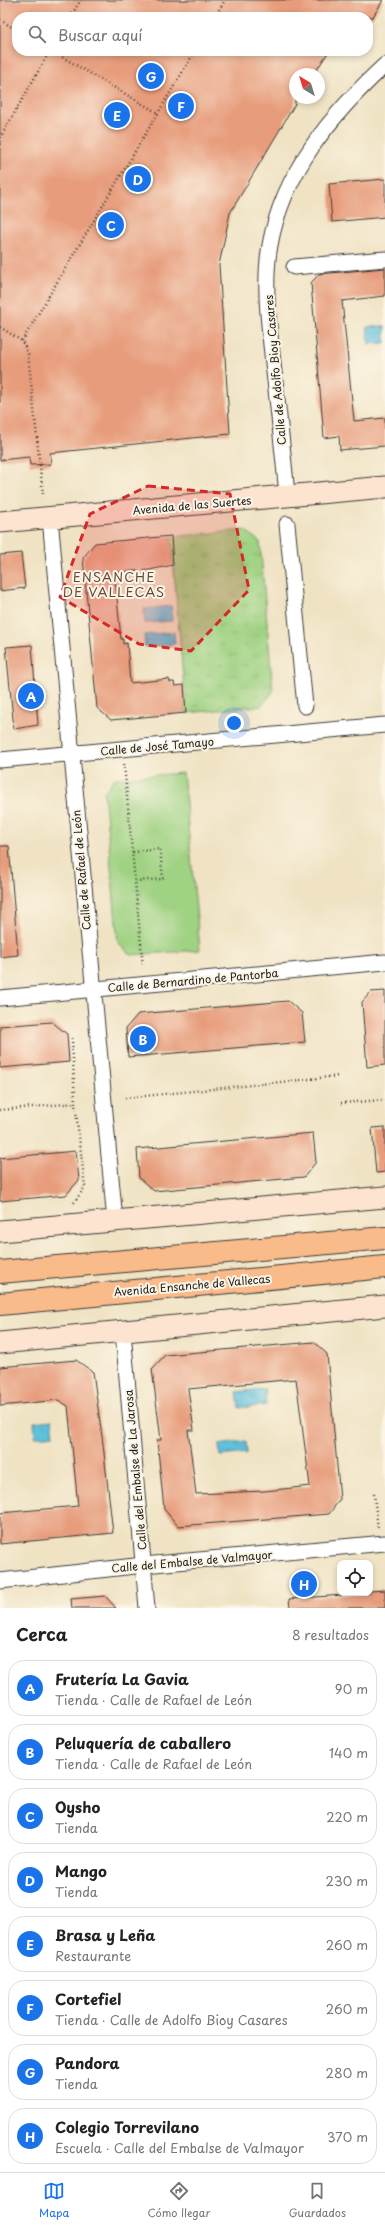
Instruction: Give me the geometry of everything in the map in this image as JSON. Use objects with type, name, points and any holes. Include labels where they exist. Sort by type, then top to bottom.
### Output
[{"type":"main road","points":[[0,1272],[385,1238]]},
{"type":"main road","name":"Avenida Ensanche de Vallecas","points":[[0,1304],[385,1267]]},
{"type":"street","name":"Calle de Adolfo Bioy Casares","points":[[288,496],[268,318],[267,273],[270,246],[287,192],[304,158],[342,107],[385,65]]},
{"type":"street","points":[[294,267],[385,259]]},
{"type":"street","name":"Avenida de las Suertes","points":[[0,522],[385,487]]},
{"type":"street","name":"Calle de Rafael de León","points":[[50,518],[92,989],[115,1221]]},
{"type":"street","points":[[287,524],[305,706]]},
{"type":"street","name":"Calle de José Tamayo","points":[[0,760],[385,725]]},
{"type":"street","name":"Calle de Bernardino de Pantorba","points":[[0,998],[385,962]]},
{"type":"street","points":[[0,1231],[385,1197]]},
{"type":"street","points":[[0,1343],[385,1306]]},
{"type":"street","name":"Calle del Embalse de La Jarosa","points":[[123,1332],[148,1608]]},
{"type":"street","name":"Calle del Embalse de Valmayor","points":[[0,1581],[144,1565],[382,1543]]},
{"type":"path","points":[[73,12],[81,0]]},
{"type":"path","points":[[218,12],[225,0]]},
{"type":"path","points":[[0,20],[12,27]]},
{"type":"path","points":[[0,138],[48,56]]},
{"type":"path","points":[[59,56],[158,114]]},
{"type":"path","points":[[22,340],[192,56]]},
{"type":"path","points":[[0,327],[22,340],[28,354],[43,494]]},
{"type":"path","points":[[124,764],[144,967]]},
{"type":"path","points":[[133,852],[160,849],[163,879],[136,881]]},
{"type":"path","points":[[72,1038],[75,1103],[86,1187],[73,1204]]},
{"type":"path","points":[[125,1098],[339,1076]]},
{"type":"path","points":[[341,1104],[385,1100]]},
{"type":"path","points":[[0,1110],[75,1103]]},
{"type":"path","points":[[374,1494],[382,1543]]},
{"type":"highlighted area","points":[[148,486],[230,494],[249,590],[191,651],[139,644],[60,597],[90,514]]},
{"type":"green space","points":[[245,530],[260,542],[273,692],[261,706],[186,713],[171,537]]},
{"type":"green space","points":[[183,773],[200,950],[131,955],[118,943],[104,792],[115,778]]},
{"type":"water","points":[[385,326],[385,343],[369,344],[367,327]]},
{"type":"water","points":[[171,606],[172,621],[145,623],[144,609]]},
{"type":"water","points":[[174,632],[175,644],[145,647],[144,635]]},
{"type":"water","points":[[265,1389],[266,1405],[239,1408],[237,1392]]},
{"type":"water","points":[[52,1420],[54,1435],[35,1437],[34,1422]]},
{"type":"water","points":[[246,1441],[247,1453],[220,1456],[219,1445]]},
{"type":"building","points":[[0,0],[383,0],[373,17],[373,12],[12,12],[12,56],[326,56],[318,68],[289,68],[289,104],[295,104],[230,213],[219,265],[230,434],[50,453],[51,464],[30,465],[29,457],[0,460]]},
{"type":"building","points":[[385,179],[385,217],[332,222],[329,184]]},
{"type":"building","points":[[385,268],[385,296],[342,301],[354,421],[385,418],[385,446],[340,450],[339,436],[324,438],[311,283],[319,274]]},
{"type":"building","points":[[171,536],[173,565],[149,570],[118,572],[118,578],[115,578],[121,639],[123,639],[123,644],[127,643],[130,683],[169,679],[170,682],[174,682],[175,686],[184,685],[186,713],[111,720],[97,708],[83,558],[95,543]]},
{"type":"building","points":[[21,553],[25,588],[0,591],[0,555]]},
{"type":"building","points":[[32,645],[38,725],[14,729],[6,647]]},
{"type":"building","points":[[0,846],[9,846],[18,955],[0,957]]},
{"type":"building","points":[[385,991],[385,1065],[367,1067],[362,1002],[371,992]]},
{"type":"building","points":[[288,1001],[302,1013],[305,1042],[128,1057],[126,1028],[138,1014]]},
{"type":"building","points":[[52,1022],[67,1034],[69,1062],[0,1068],[0,1026]]},
{"type":"building","points":[[385,1127],[385,1172],[376,1173],[372,1128]]},
{"type":"building","points":[[313,1133],[316,1162],[304,1177],[154,1191],[139,1178],[137,1149]]},
{"type":"building","points":[[76,1151],[79,1180],[66,1195],[0,1201],[0,1158]]},
{"type":"building","points":[[314,1342],[327,1354],[340,1499],[329,1514],[178,1526],[164,1509],[157,1440],[161,1440],[152,1369],[165,1355]],"holes":[[[296,1379],[310,1486],[265,1491],[196,1494],[188,1430],[194,1430],[188,1389]]]},
{"type":"building","points":[[76,1360],[93,1372],[113,1533],[0,1544],[0,1513],[78,1506],[68,1406],[58,1400],[0,1406],[0,1367]]},
{"type":"building","points":[[385,1590],[385,1608],[290,1608],[289,1599],[337,1595],[373,1596],[373,1591]]},
{"type":"building","points":[[105,1596],[116,1608],[72,1608],[71,1599]]},
{"type":"place","name":"Pandora","points":[[151,76]]},
{"type":"place","name":"Cortefiel","points":[[181,106]]},
{"type":"place","name":"Brasa y Leña","points":[[117,115]]},
{"type":"place","name":"Mango","points":[[138,179]]},
{"type":"place","name":"Oysho","points":[[111,225]]},
{"type":"place","name":"Frutería La Gavia","points":[[31,696]]},
{"type":"place","name":"Peluquería de caballero","points":[[143,1039]]},
{"type":"place","name":"Colegio Torrevilano","points":[[304,1584]]},
{"type":"district","name":"ENSANCHE DE VALLECAS","points":[[114,584]]}]
